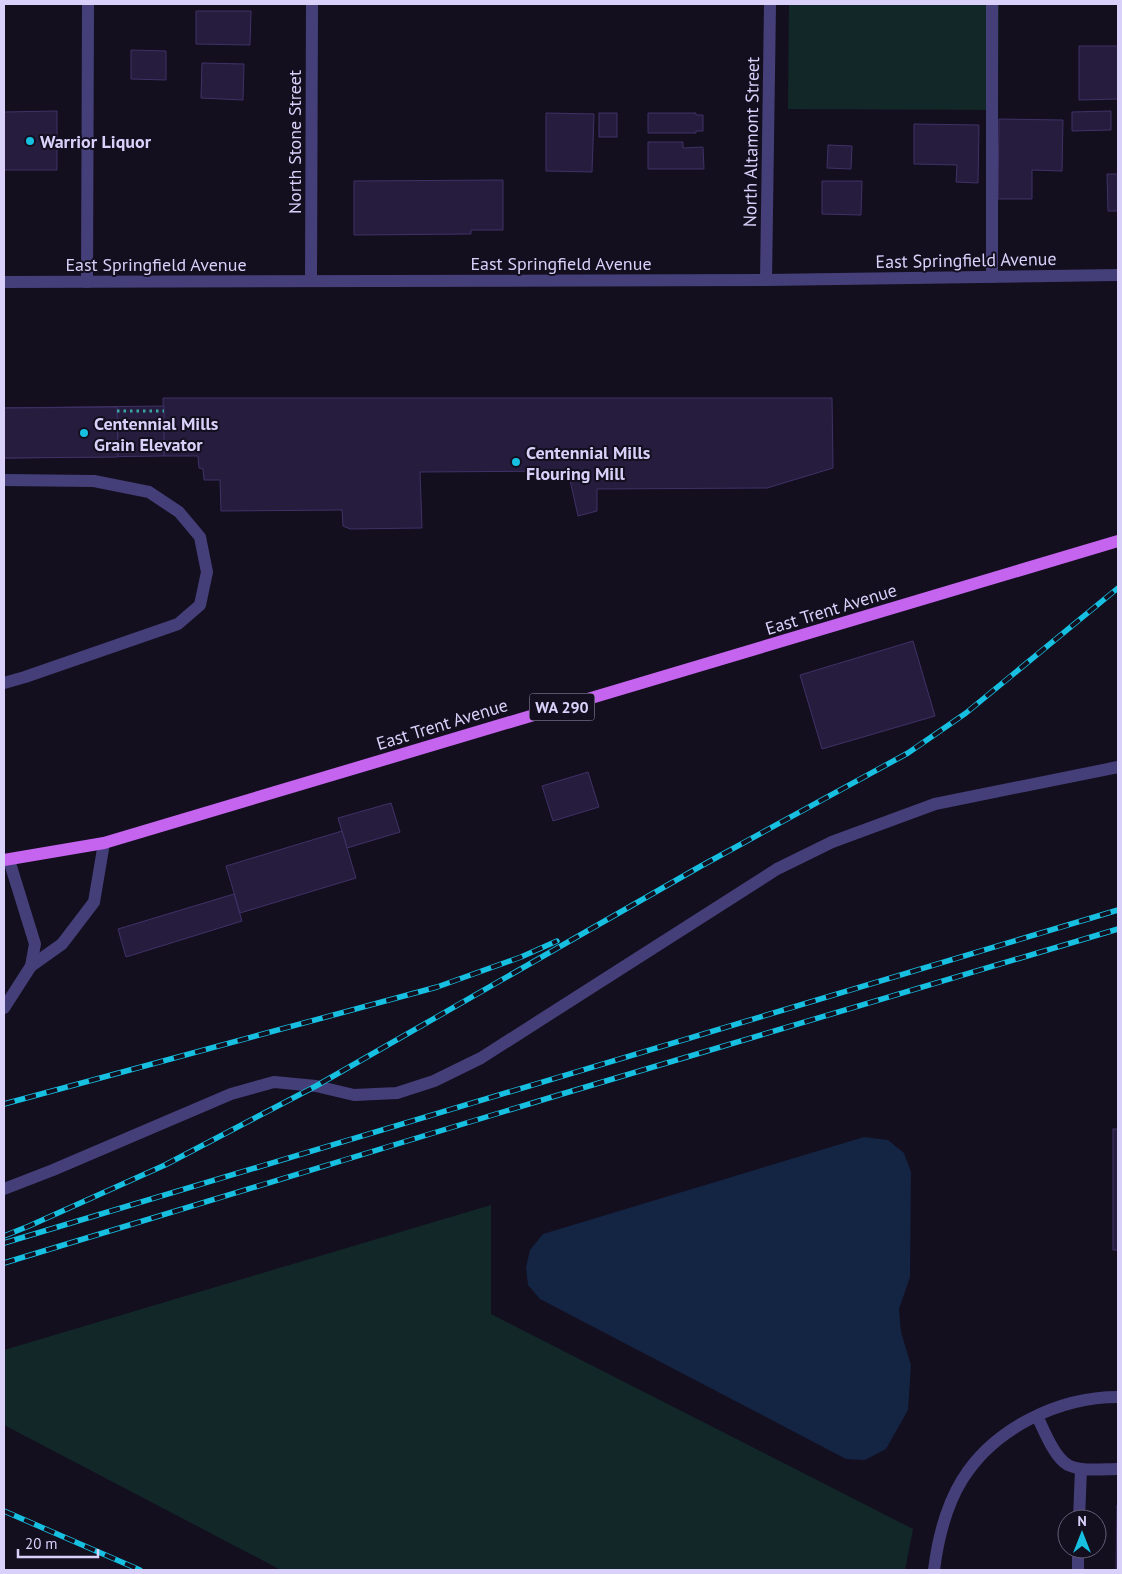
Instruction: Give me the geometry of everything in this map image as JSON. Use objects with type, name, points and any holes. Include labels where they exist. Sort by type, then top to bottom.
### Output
[{"type":"main road","name":"East Trent Avenue","points":[[7,860],[104,842],[1118,541]]},
{"type":"street","points":[[87,282],[88,4]]},
{"type":"street","name":"North Stone Street","points":[[311,281],[312,4]]},
{"type":"street","name":"North Altamont Street","points":[[766,280],[770,4]]},
{"type":"street","points":[[992,4],[992,277]]},
{"type":"street","name":"East Springfield Avenue","points":[[4,282],[766,280],[1118,276]]},
{"type":"street","points":[[4,480],[94,481],[149,492],[179,512],[200,537],[207,572],[200,605],[178,624],[26,678],[4,683]]},
{"type":"street","points":[[4,1189],[231,1094],[274,1082],[316,1086],[354,1095],[373,1095],[397,1094],[434,1081],[481,1058],[777,869],[832,842],[935,804],[1118,767]]},
{"type":"street","points":[[4,1008],[31,966],[62,944],[94,902],[104,842]]},
{"type":"street","points":[[7,860],[35,944],[31,966]]},
{"type":"street","points":[[934,1570],[943,1523],[951,1501],[963,1479],[978,1459],[1018,1425],[1044,1411],[1091,1398],[1118,1397]]},
{"type":"street","points":[[1037,1416],[1060,1458],[1068,1465],[1081,1469],[1118,1469]]},
{"type":"street","points":[[1079,1509],[1081,1469]]},
{"type":"path","points":[[117,411],[164,411]]},
{"type":"green space","points":[[789,4],[999,4],[998,110],[788,109]]},
{"type":"green space","points":[[491,1205],[491,1314],[913,1529],[905,1570],[281,1570],[4,1425],[4,1350]]},
{"type":"water","points":[[864,1137],[888,1140],[904,1153],[911,1172],[910,1277],[899,1309],[901,1332],[911,1365],[908,1410],[886,1449],[865,1460],[846,1459],[540,1299],[528,1285],[526,1267],[530,1250],[543,1234]]},
{"type":"building","points":[[196,11],[251,11],[250,45],[196,44]]},
{"type":"building","points":[[1079,46],[1118,46],[1118,99],[1079,100]]},
{"type":"building","points":[[131,50],[166,51],[166,80],[131,79]]},
{"type":"building","points":[[202,63],[244,64],[243,100],[201,98]]},
{"type":"building","name":"Warrior Liquor","points":[[57,111],[57,170],[4,170],[4,112]]},
{"type":"building","points":[[1111,111],[1111,130],[1072,131],[1072,112]]},
{"type":"building","points":[[546,113],[594,114],[592,172],[546,171]]},
{"type":"building","points":[[599,113],[617,113],[617,137],[599,137]]},
{"type":"building","points":[[648,113],[696,113],[696,115],[703,115],[703,131],[696,131],[696,133],[648,133]]},
{"type":"building","points":[[999,119],[1063,120],[1062,171],[1032,170],[1032,199],[998,199]]},
{"type":"building","points":[[914,124],[979,125],[978,183],[956,182],[957,165],[914,164]]},
{"type":"building","points":[[648,142],[683,142],[683,148],[703,147],[704,169],[648,169]]},
{"type":"building","points":[[828,145],[852,146],[851,169],[827,168]]},
{"type":"building","points":[[1107,174],[1118,174],[1118,211],[1108,211]]},
{"type":"building","points":[[503,180],[503,230],[471,230],[471,234],[354,235],[354,181]]},
{"type":"building","points":[[822,181],[862,181],[861,215],[822,214]]},
{"type":"building","name":"Centennial Mills Flouring Mill","points":[[163,398],[832,398],[833,468],[767,488],[597,489],[597,511],[578,516],[568,471],[420,472],[422,528],[350,529],[343,526],[342,510],[221,511],[220,480],[204,480],[203,469],[199,468],[198,456],[164,456]]},
{"type":"building","name":"Centennial Mills Grain Elevator","points":[[164,406],[164,456],[4,458],[4,408]]},
{"type":"building","name":"Centennial Mills Grain Elevator","points":[[117,407],[118,457],[4,458],[4,408]]},
{"type":"building","points":[[913,641],[935,716],[822,749],[800,675]]},
{"type":"building","points":[[588,772],[599,807],[553,821],[542,786]]},
{"type":"building","points":[[391,803],[400,832],[347,848],[338,818]]},
{"type":"building","points":[[342,831],[356,878],[240,913],[226,866]]},
{"type":"building","points":[[234,894],[242,921],[126,957],[118,929]]},
{"type":"building","points":[[1113,1129],[1118,1129],[1118,1250],[1113,1250]]},
{"type":"building","points":[[1117,1505],[1118,1570],[1116,1570]]},
{"type":"railway","points":[[4,1236],[165,1165],[316,1086],[701,866],[908,753],[966,713],[1118,588]]},
{"type":"railway","points":[[4,1243],[1118,910]]},
{"type":"railway","points":[[4,1263],[562,1094],[1118,929]]},
{"type":"railway","points":[[4,1104],[437,987],[521,957],[557,941]]},
{"type":"railway","points":[[4,1511],[140,1570]]},
{"type":"place","name":"Warrior Liquor","points":[[30,141]]},
{"type":"place","name":"Centennial Mills Grain Elevator","points":[[84,433]]},
{"type":"place","name":"Centennial Mills Flouring Mill","points":[[516,462]]}]
